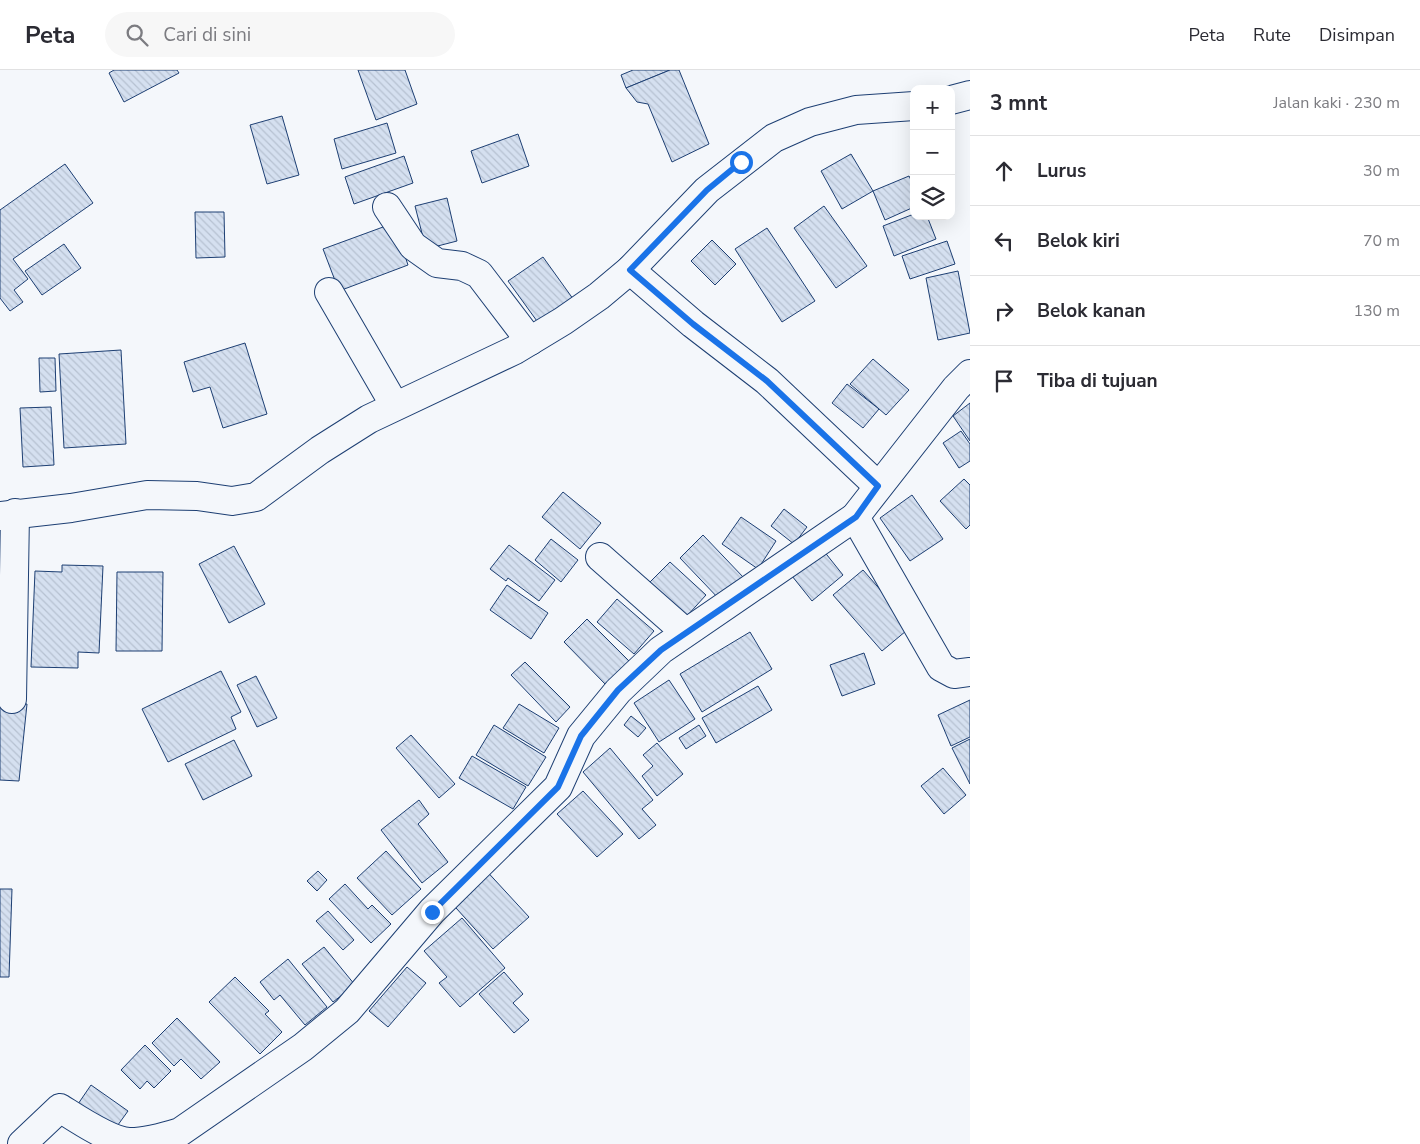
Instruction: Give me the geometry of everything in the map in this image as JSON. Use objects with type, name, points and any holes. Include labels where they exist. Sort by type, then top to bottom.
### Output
[{"type":"street","points":[[955,99],[970,96]]},
{"type":"street","points":[[12,699],[8,515],[71,508],[147,495],[197,496],[232,501],[256,497],[328,445],[369,419],[467,374],[530,342],[598,296],[630,270],[707,190],[774,138],[810,122],[856,110],[910,106]]},
{"type":"street","points":[[387,207],[413,246],[438,263],[462,266],[479,274],[530,342]]},
{"type":"street","points":[[630,270],[693,324],[767,381],[878,486]]},
{"type":"street","points":[[329,292],[395,406]]},
{"type":"street","points":[[22,1144],[60,1108],[96,1130],[128,1143],[158,1139],[180,1132],[303,1046],[347,1012],[432,912],[558,787],[581,736],[618,690],[661,650],[685,632],[856,517],[878,486],[956,388],[970,374]]},
{"type":"street","points":[[856,517],[941,667],[954,674],[970,672]]},
{"type":"street","points":[[600,557],[685,632]]},
{"type":"building","points":[[114,70],[177,70],[179,73],[124,102],[109,73]]},
{"type":"building","points":[[358,70],[405,70],[417,104],[376,120]]},
{"type":"building","points":[[633,70],[670,70],[626,88],[621,75]]},
{"type":"building","points":[[670,70],[679,70],[709,144],[672,162],[648,104],[637,102],[626,88]]},
{"type":"building","points":[[282,116],[299,175],[267,184],[250,125]]},
{"type":"building","points":[[387,123],[396,153],[342,169],[334,139]]},
{"type":"building","points":[[518,134],[529,166],[482,183],[471,151]]},
{"type":"building","points":[[851,154],[873,191],[842,209],[821,171]]},
{"type":"building","points":[[404,156],[413,183],[354,204],[345,177]]},
{"type":"building","points":[[65,164],[93,203],[13,259],[28,279],[14,290],[23,302],[10,311],[0,298],[0,210]]},
{"type":"building","points":[[909,176],[910,209],[885,220],[873,191]]},
{"type":"building","points":[[447,198],[457,241],[426,249],[415,206]]},
{"type":"building","points":[[824,206],[867,266],[836,288],[794,228]]},
{"type":"building","points":[[195,212],[224,212],[225,257],[196,258]]},
{"type":"building","points":[[910,216],[910,220],[929,220],[936,239],[894,256],[883,226]]},
{"type":"building","points":[[394,223],[408,265],[339,291],[323,249]]},
{"type":"building","points":[[767,228],[815,301],[782,322],[735,249]]},
{"type":"building","points":[[712,240],[736,264],[715,285],[691,261]]},
{"type":"building","points":[[947,241],[955,264],[910,279],[902,256]]},
{"type":"building","points":[[64,244],[81,268],[42,295],[25,271]]},
{"type":"building","points":[[543,257],[576,303],[542,328],[508,281]]},
{"type":"building","points":[[958,271],[970,333],[938,340],[926,278]]},
{"type":"building","points":[[245,343],[267,414],[223,428],[210,387],[193,392],[184,362]]},
{"type":"building","points":[[121,350],[126,444],[64,448],[59,354]]},
{"type":"building","points":[[39,358],[55,358],[56,391],[40,392]]},
{"type":"building","points":[[873,359],[909,390],[886,415],[850,384]]},
{"type":"building","points":[[847,384],[879,409],[863,428],[832,403]]},
{"type":"building","points":[[970,403],[970,441],[953,416]]},
{"type":"building","points":[[51,407],[54,465],[23,467],[20,408]]},
{"type":"building","points":[[961,431],[970,444],[970,461],[959,468],[943,443]]},
{"type":"building","points":[[964,479],[970,485],[970,525],[966,529],[940,501]]},
{"type":"building","points":[[563,492],[601,523],[580,549],[542,517]]},
{"type":"building","points":[[912,495],[943,539],[910,561],[880,518]]},
{"type":"building","points":[[784,509],[807,527],[794,544],[771,526]]},
{"type":"building","points":[[741,517],[776,541],[758,569],[722,544]]},
{"type":"building","points":[[703,535],[744,578],[721,601],[680,558]]},
{"type":"building","points":[[551,539],[578,560],[561,582],[535,560]]},
{"type":"building","points":[[509,545],[555,580],[539,601],[508,578],[506,581],[490,569]]},
{"type":"building","points":[[234,546],[265,604],[229,623],[199,564]]},
{"type":"building","points":[[823,550],[843,575],[812,601],[792,576]]},
{"type":"building","points":[[670,562],[706,595],[686,617],[649,583]]},
{"type":"building","points":[[62,565],[103,566],[99,653],[78,652],[78,668],[31,667],[35,571],[62,572]]},
{"type":"building","points":[[863,570],[912,626],[882,651],[833,595]]},
{"type":"building","points":[[117,572],[163,572],[162,651],[116,651]]},
{"type":"building","points":[[507,585],[548,613],[531,639],[490,610]]},
{"type":"building","points":[[617,599],[654,631],[634,654],[597,622]]},
{"type":"building","points":[[587,619],[630,662],[607,686],[564,642]]},
{"type":"building","points":[[750,632],[772,669],[702,712],[680,674]]},
{"type":"building","points":[[864,653],[875,684],[842,696],[830,665]]},
{"type":"building","points":[[525,662],[570,707],[556,722],[511,675]]},
{"type":"building","points":[[221,671],[241,712],[231,717],[236,729],[168,762],[142,709]]},
{"type":"building","points":[[256,676],[277,718],[257,727],[237,685]]},
{"type":"building","points":[[669,680],[695,719],[659,742],[634,703]]},
{"type":"building","points":[[758,686],[772,710],[716,743],[702,718]]},
{"type":"building","points":[[970,700],[970,737],[951,746],[938,715]]},
{"type":"building","points":[[0,701],[27,704],[19,781],[0,780]]},
{"type":"building","points":[[519,704],[559,728],[544,753],[503,728]]},
{"type":"building","points":[[631,716],[646,728],[638,737],[624,725]]},
{"type":"building","points":[[494,725],[546,757],[528,786],[476,755]]},
{"type":"building","points":[[699,725],[706,736],[686,749],[679,738]]},
{"type":"building","points":[[411,735],[455,784],[439,798],[396,748]]},
{"type":"building","points":[[970,739],[970,784],[952,748]]},
{"type":"building","points":[[234,740],[252,776],[203,800],[185,764]]},
{"type":"building","points":[[657,743],[683,774],[657,796],[642,776],[653,766],[643,755]]},
{"type":"building","points":[[610,748],[653,800],[642,809],[656,825],[639,839],[583,772]]},
{"type":"building","points":[[472,756],[526,787],[513,809],[459,778]]},
{"type":"building","points":[[943,768],[966,795],[944,814],[921,786]]},
{"type":"building","points":[[583,791],[623,834],[597,857],[557,814]]},
{"type":"building","points":[[419,800],[429,814],[418,824],[448,862],[422,883],[381,830]]},
{"type":"building","points":[[386,851],[421,889],[392,915],[357,878]]},
{"type":"building","points":[[482,866],[529,917],[493,949],[447,898]]},
{"type":"building","points":[[318,871],[327,880],[317,891],[307,881]]},
{"type":"building","points":[[345,884],[368,909],[372,905],[391,924],[371,943],[329,899]]},
{"type":"building","points":[[0,889],[12,889],[9,977],[0,977]]},
{"type":"building","points":[[328,911],[354,940],[343,950],[316,921]]},
{"type":"building","points":[[462,918],[505,968],[460,1007],[439,983],[447,977],[424,951]]},
{"type":"building","points":[[324,947],[355,985],[333,1002],[302,964]]},
{"type":"building","points":[[288,959],[327,1007],[305,1025],[280,995],[274,1000],[260,982]]},
{"type":"building","points":[[407,967],[426,983],[388,1027],[369,1011]]},
{"type":"building","points":[[504,972],[523,994],[513,1003],[529,1020],[514,1033],[479,994]]},
{"type":"building","points":[[235,977],[269,1011],[265,1014],[282,1032],[260,1054],[209,1002]]},
{"type":"building","points":[[177,1018],[220,1062],[201,1079],[181,1059],[174,1066],[152,1043]]},
{"type":"building","points":[[145,1045],[171,1071],[154,1088],[147,1081],[140,1089],[121,1070]]},
{"type":"building","points":[[91,1085],[128,1111],[115,1129],[78,1104]]},
{"type":"route","points":[[432,912],[558,787],[581,736],[618,690],[661,650],[856,517],[878,486],[767,381],[693,324],[630,270],[707,190],[741,162]]}]
